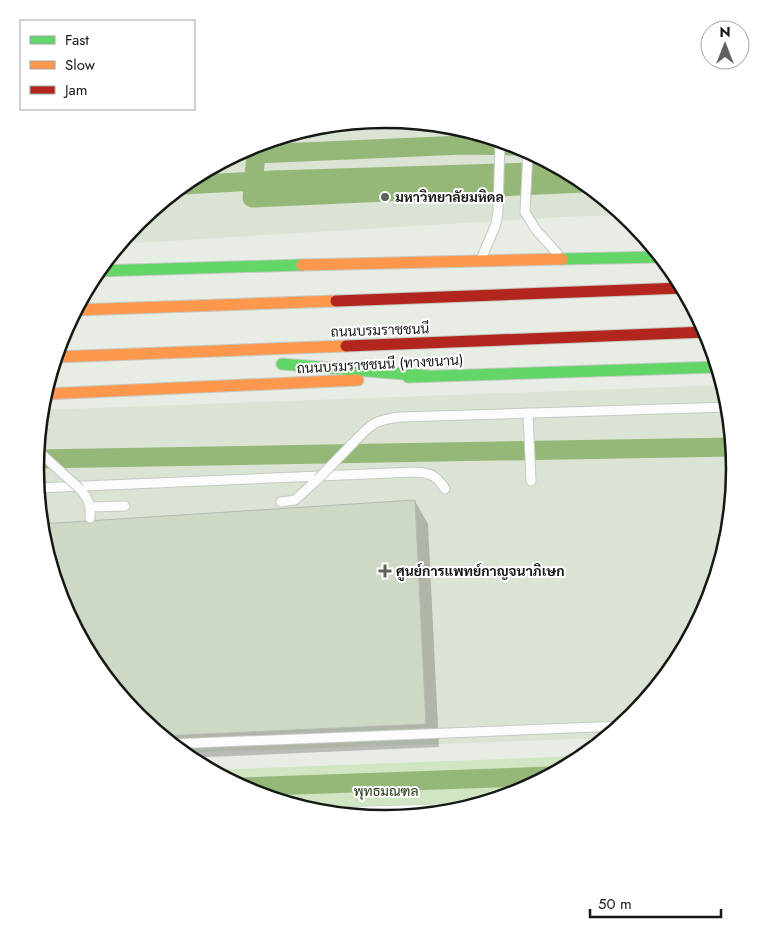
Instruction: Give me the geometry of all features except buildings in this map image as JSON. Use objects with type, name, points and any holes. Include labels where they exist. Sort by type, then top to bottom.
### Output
[{"type":"main road","points":[[108,271],[652,257]]},
{"type":"main road","points":[[84,310],[674,288]]},
{"type":"main road","name":"ถนนบรมราชชนนี","points":[[63,357],[697,332]]},
{"type":"main road","points":[[63,357],[222,362]]},
{"type":"main road","points":[[271,364],[428,376]]},
{"type":"main road","name":"ถนนบรมราชชนนี (ทางขนาน)","points":[[52,394],[428,376],[710,366]]},
{"type":"lane","points":[[481,260],[496,224],[500,148]]},
{"type":"lane","points":[[528,159],[525,212],[536,230],[564,259]]},
{"type":"lane","points":[[281,502],[295,500],[318,480],[370,425],[382,419],[400,416],[721,407]]},
{"type":"lane","points":[[528,413],[530,481]]},
{"type":"lane","points":[[44,457],[87,497],[90,507],[90,518]]},
{"type":"lane","points":[[44,488],[415,472],[427,473],[438,478],[445,489]]},
{"type":"lane","points":[[90,507],[125,506]]},
{"type":"lane","points":[[182,744],[609,726]]},
{"type":"shaded area","name":"มหาวิทยาลัยมหิดล","points":[[385,128],[430,131],[495,146],[536,163],[556,174],[593,199],[613,215],[129,243],[177,199],[234,163],[275,146],[297,140],[340,131],[363,129]]},
{"type":"shaded area","name":"ศูนย์การแพทย์กาญจนาภิเษก","points":[[716,385],[726,447],[726,492],[720,536],[708,579],[681,640],[642,695],[595,738],[194,753],[160,726],[128,695],[89,640],[70,600],[55,558],[44,492],[44,447],[49,410]]},
{"type":"green space","name":"พุทธมณฑล","points":[[569,757],[536,776],[495,793],[430,808],[385,811],[340,808],[297,799],[254,785],[222,770]]},
{"type":"waterway","points":[[493,146],[463,145],[256,154],[252,198],[571,184]]},
{"type":"waterway","points":[[198,184],[551,171]]},
{"type":"waterway","points":[[44,459],[726,447]]},
{"type":"waterway","points":[[258,786],[535,777]]},
{"type":"traffic: fast","points":[[562,259],[652,257]]},
{"type":"traffic: fast","points":[[108,271],[302,265]]},
{"type":"traffic: fast","points":[[282,364],[428,376]]},
{"type":"traffic: fast","points":[[408,377],[710,367]]},
{"type":"traffic: slow","points":[[302,265],[562,259]]},
{"type":"traffic: slow","points":[[84,310],[336,301]]},
{"type":"traffic: slow","points":[[63,357],[346,346]]},
{"type":"traffic: slow","points":[[52,394],[358,380]]},
{"type":"traffic: jam","points":[[336,301],[674,288]]},
{"type":"traffic: jam","points":[[346,346],[697,332]]},
{"type":"place","name":"มหาวิทยาลัยมหิดล","points":[[385,197]]},
{"type":"place","name":"ศูนย์การแพทย์กาญจนาภิเษก","points":[[385,571]]}]
